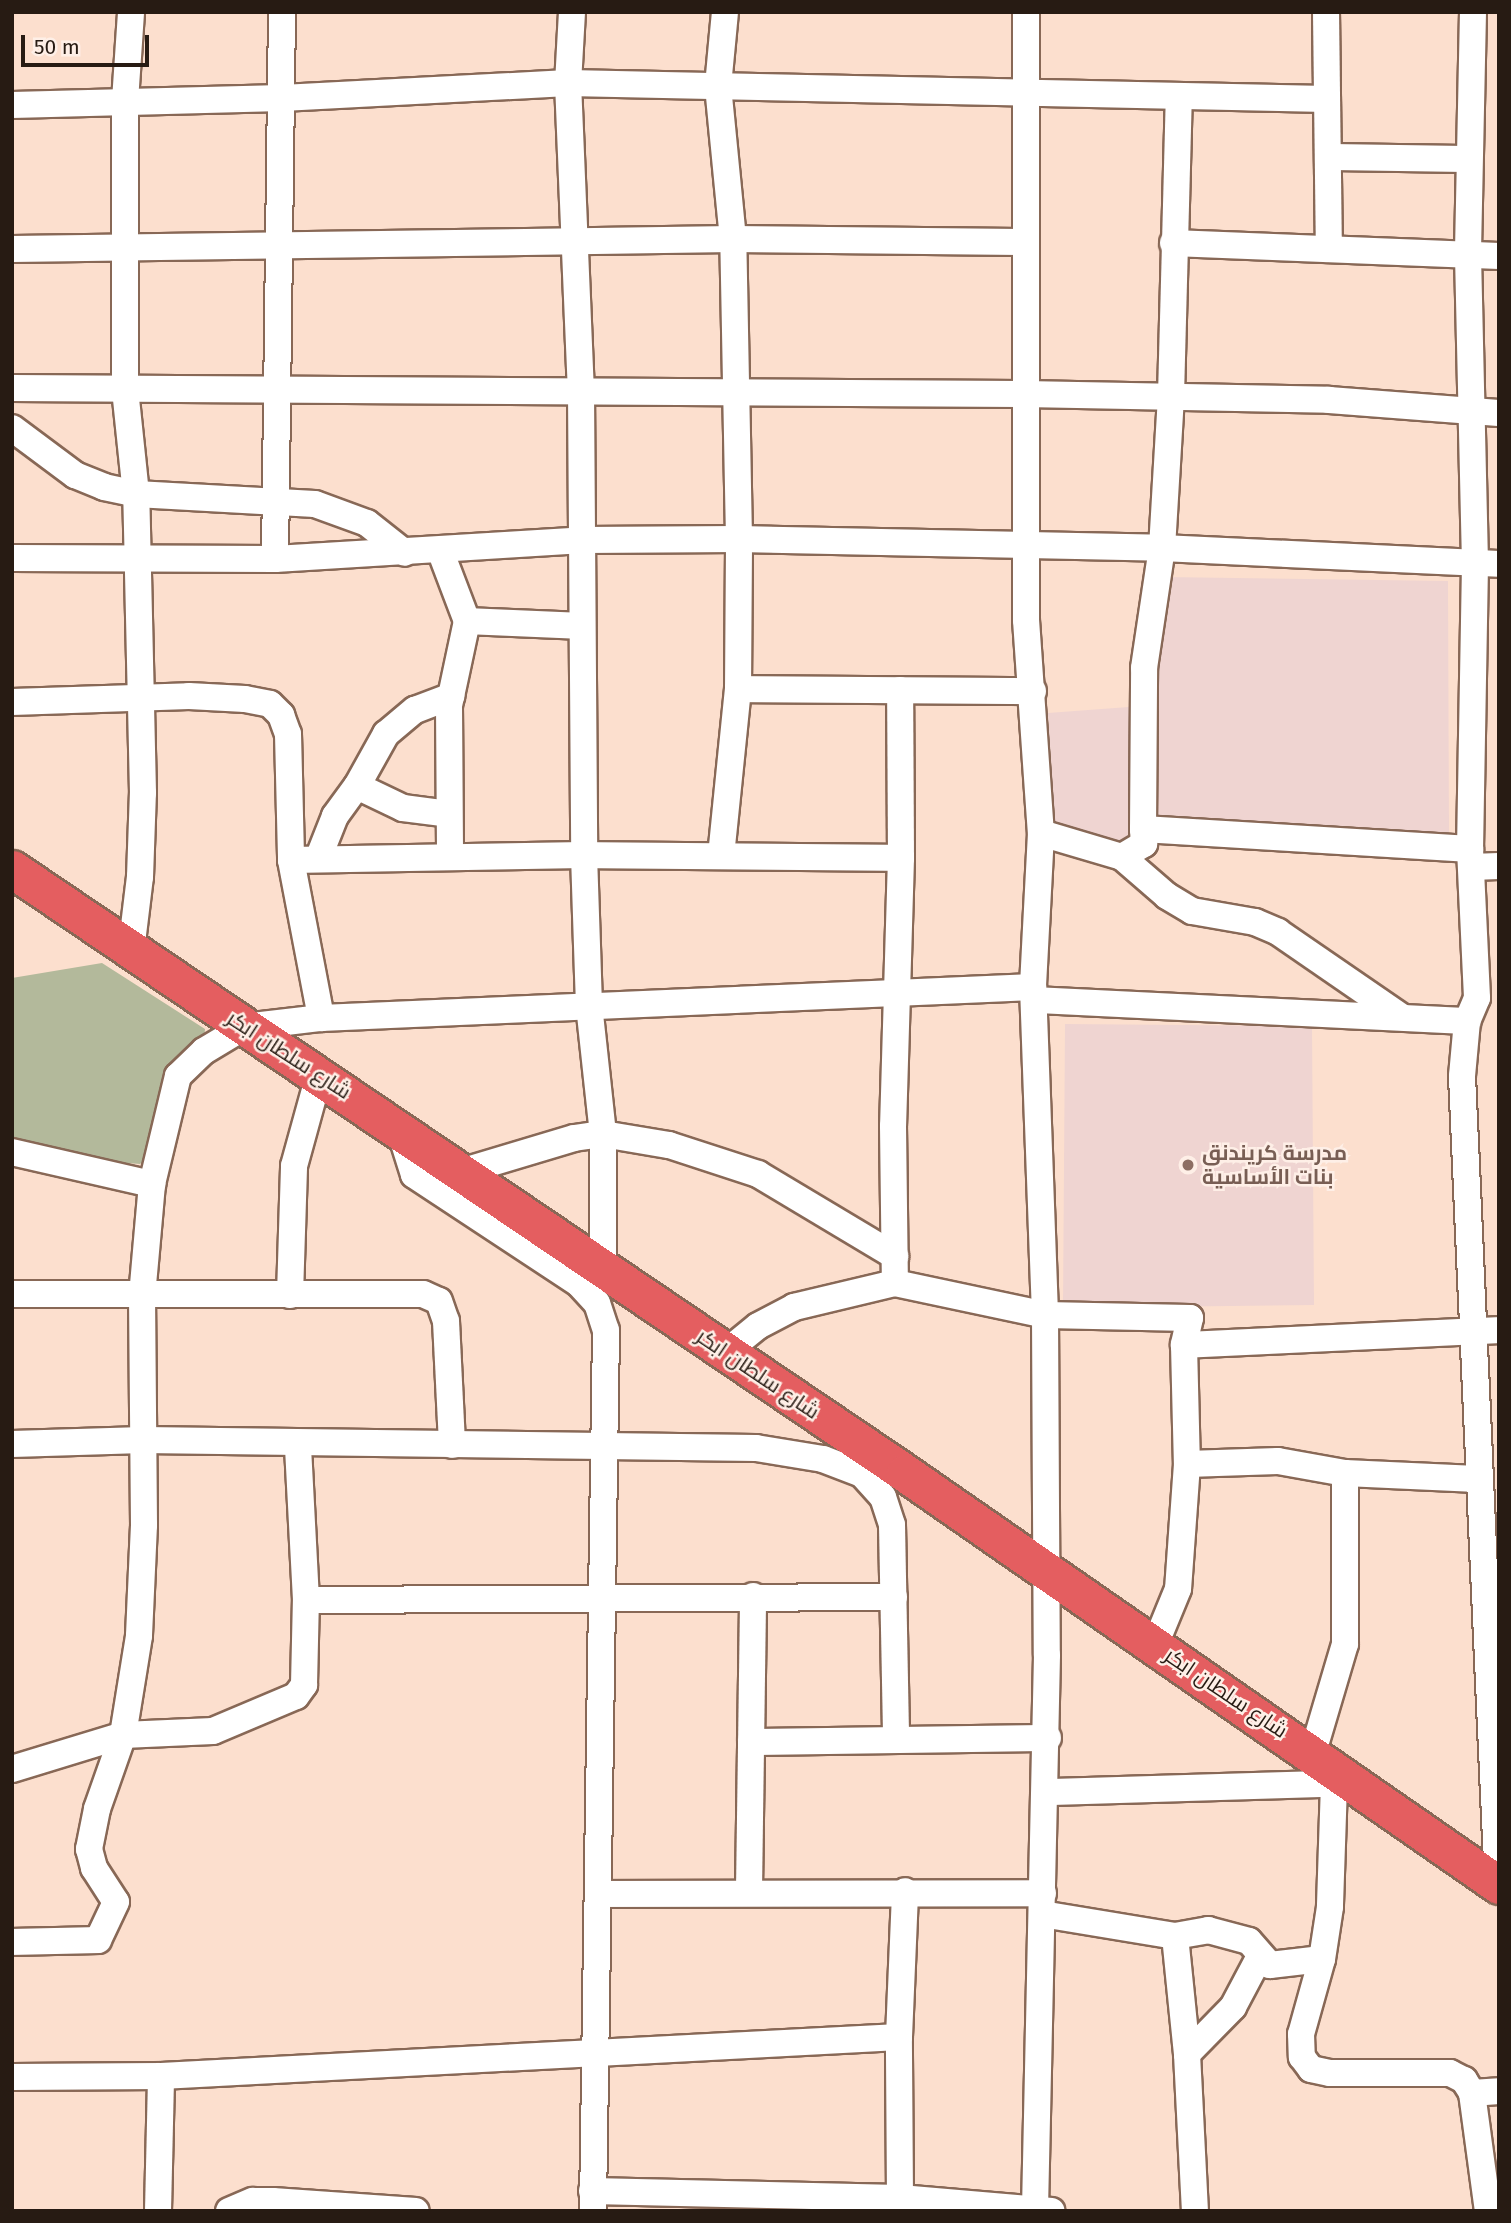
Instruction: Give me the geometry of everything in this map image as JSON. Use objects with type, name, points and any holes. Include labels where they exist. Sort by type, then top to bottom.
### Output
[{"type":"highway","name":"شارع سلطان ابكر","points":[[12,869],[244,1027],[464,1171],[1313,1752],[1345,1783],[1498,1885]]},
{"type":"street","points":[[131,12],[125,101],[123,249],[125,389],[136,494],[142,840],[131,951]]},
{"type":"street","points":[[275,559],[282,12]]},
{"type":"street","points":[[572,12],[568,83],[581,391],[584,855],[589,1005],[603,1135],[603,1267]]},
{"type":"street","points":[[721,856],[738,688],[739,539],[733,239],[718,86],[725,12]]},
{"type":"street","points":[[399,1127],[408,1165],[429,1189],[555,1265],[597,1303],[606,1329],[597,2052],[592,2201],[763,2202],[901,2198],[1041,2210],[1042,1904],[1048,1738],[1044,1569],[1045,1315],[1034,994],[1041,833],[1026,620],[1026,12]]},
{"type":"street","points":[[1326,12],[1329,249]]},
{"type":"street","points":[[1474,12],[1468,255],[1471,413],[1487,564],[1486,712],[1470,858],[1481,1006],[1462,1076],[1470,1331],[1485,1485],[1498,1885]]},
{"type":"street","points":[[12,105],[282,98],[568,83],[1179,98],[1327,99]]},
{"type":"street","points":[[1122,857],[1144,844],[1144,668],[1162,548],[1171,396],[1173,243],[1179,98]]},
{"type":"street","points":[[1328,157],[1469,159]]},
{"type":"street","points":[[12,249],[733,239],[1026,242]]},
{"type":"street","points":[[1173,243],[1499,256]]},
{"type":"street","points":[[12,388],[279,386],[1171,396],[1329,400],[1471,413],[1499,413]]},
{"type":"street","points":[[12,428],[88,482],[136,494],[276,499],[351,515],[405,553]]},
{"type":"street","points":[[12,558],[138,561],[275,559],[583,540],[739,539],[1162,548],[1487,564]]},
{"type":"street","points":[[440,550],[467,621],[451,696],[450,857]]},
{"type":"street","points":[[467,621],[582,626]]},
{"type":"street","points":[[738,688],[1033,691]]},
{"type":"street","points":[[895,1283],[896,993],[901,858],[900,690]]},
{"type":"street","points":[[12,702],[141,695],[245,699],[270,704],[281,715],[288,734],[291,860],[320,1018]]},
{"type":"street","points":[[318,859],[334,816],[357,786],[386,734],[415,710],[451,696]]},
{"type":"street","points":[[357,786],[403,808],[449,814]]},
{"type":"street","points":[[1143,829],[1470,858],[1499,866]]},
{"type":"street","points":[[1041,833],[1122,857],[1167,897],[1192,911],[1255,922],[1278,932],[1400,1016]]},
{"type":"street","points":[[291,860],[584,855],[901,858]]},
{"type":"street","points":[[12,1942],[97,1940],[116,1902],[94,1868],[89,1849],[92,1830],[123,1735],[139,1636],[143,1440],[142,1295],[152,1184],[178,1076],[204,1051],[244,1027],[320,1018],[896,993],[1034,994],[1400,1016],[1481,1006]]},
{"type":"street","points":[[289,1295],[294,1166],[319,1074]]},
{"type":"street","points":[[464,1171],[574,1138],[603,1135],[681,1148],[747,1170],[895,1256]]},
{"type":"street","points":[[12,1152],[152,1184]]},
{"type":"street","points":[[726,1352],[758,1326],[794,1307],[895,1283],[1045,1315],[1190,1318],[1184,1345],[1187,1464],[1178,1589],[1155,1646]]},
{"type":"street","points":[[12,1294],[423,1294],[439,1301],[446,1321],[452,1445]]},
{"type":"street","points":[[1184,1345],[1499,1330]]},
{"type":"street","points":[[12,1444],[143,1440],[298,1445],[755,1448],[823,1459],[862,1474],[905,1473]]},
{"type":"street","points":[[12,1769],[123,1735],[213,1731],[296,1696],[304,1685],[306,1600],[298,1445]]},
{"type":"street","points":[[1187,1464],[1278,1461],[1345,1473],[1485,1485]]},
{"type":"street","points":[[1313,1752],[1345,1644],[1345,1473]]},
{"type":"street","points":[[862,1474],[883,1496],[891,1517],[896,1739]]},
{"type":"street","points":[[306,1600],[753,1595],[894,1597]]},
{"type":"street","points":[[749,1891],[753,1595]]},
{"type":"street","points":[[751,1742],[1048,1738]]},
{"type":"street","points":[[1048,1792],[1345,1783],[1322,1959],[1301,2034],[1302,2057],[1311,2069],[1331,2073],[1450,2073],[1464,2080],[1472,2093],[1488,2211]]},
{"type":"street","points":[[598,1894],[905,1891],[1042,1904],[1175,1936],[1208,1930],[1249,1941],[1270,1965],[1284,1967],[1322,1959]]},
{"type":"street","points":[[901,2198],[899,2037],[905,1891]]},
{"type":"street","points":[[1175,1936],[1187,2054],[1195,2211]]},
{"type":"street","points":[[1187,2054],[1233,2007],[1260,1956]]},
{"type":"street","points":[[12,2077],[161,2076],[899,2037]]},
{"type":"street","points":[[158,2211],[161,2076]]},
{"type":"street","points":[[1472,2093],[1499,2091]]},
{"type":"street","points":[[229,2211],[253,2201],[273,2201],[416,2211]]},
{"type":"shaded area","points":[[1163,577],[1448,581],[1449,836],[1149,823],[1149,668]]},
{"type":"shaded area","points":[[1142,706],[1136,845],[1053,834],[1048,713]]},
{"type":"shaded area","name":"مدرسة كريندنق بنات الأساسية","points":[[1065,1024],[1312,1026],[1314,1305],[1063,1308]]},
{"type":"green space","points":[[102,963],[205,1029],[204,1041],[168,1068],[157,1106],[155,1139],[148,1157],[140,1164],[114,1162],[12,1140],[12,978]]},
{"type":"place","name":"مدرسة كريندنق بنات الأساسية","points":[[1188,1165]]}]
